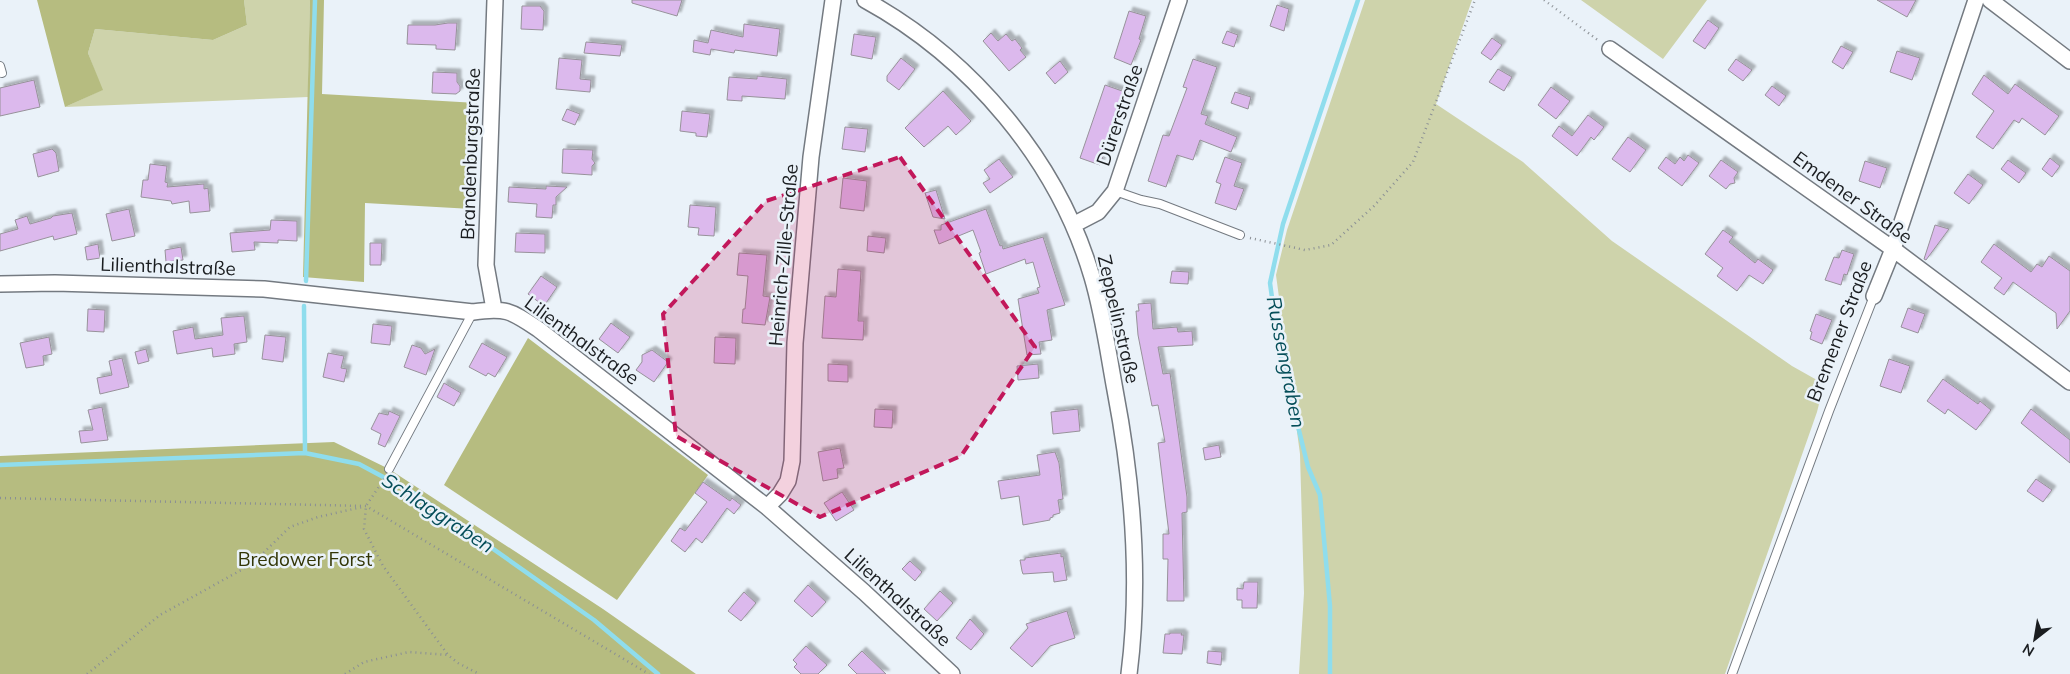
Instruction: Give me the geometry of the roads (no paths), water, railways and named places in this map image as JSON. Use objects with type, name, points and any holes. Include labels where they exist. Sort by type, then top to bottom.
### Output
[{"type":"street","name":"Brandenburgstraße","points":[[494,309],[486,265],[495,0]]},
{"type":"street","name":"Heinrich-Zille-Straße","points":[[767,507],[780,494],[788,482],[792,461],[795,343],[811,157],[833,0]]},
{"type":"street","name":"Zeppelinstraße","points":[[865,0],[899,20],[965,72],[1022,138],[1045,172],[1073,224],[1100,306],[1125,440],[1135,553],[1135,594],[1128,674]]},
{"type":"street","name":"Dürerstraße","points":[[1073,224],[1098,212],[1114,191],[1179,0]]},
{"type":"street","name":"Bremener Straße","points":[[1874,296],[1893,249],[1976,0]]},
{"type":"street","points":[[1990,0],[2070,62]]},
{"type":"street","name":"Emdener Straße","points":[[1610,49],[1893,249],[2070,382]]},
{"type":"street","name":"Lilienthalstraße","points":[[0,284],[56,283],[264,289],[473,312],[494,309],[505,310],[515,314],[538,329],[767,507],[864,592],[952,674]]},
{"type":"lane","points":[[1114,191],[1160,204],[1240,235]]},
{"type":"lane","name":"Bremener Straße","points":[[1732,674],[1829,411],[1874,296]]},
{"type":"lane","points":[[389,468],[473,312]]},
{"type":"waterway","points":[[306,281],[315,0]]},
{"type":"waterway","name":"Russengraben","points":[[1330,674],[1330,606],[1320,495],[1308,467],[1279,349],[1270,283],[1283,224],[1358,0]]},
{"type":"waterway","points":[[304,306],[305,453]]},
{"type":"waterway","name":"Schlaggraben","points":[[0,465],[305,453],[359,464],[415,494],[594,620],[658,674]]},
{"type":"park label","name":"Bredower Forst","points":[[305,559]]}]
